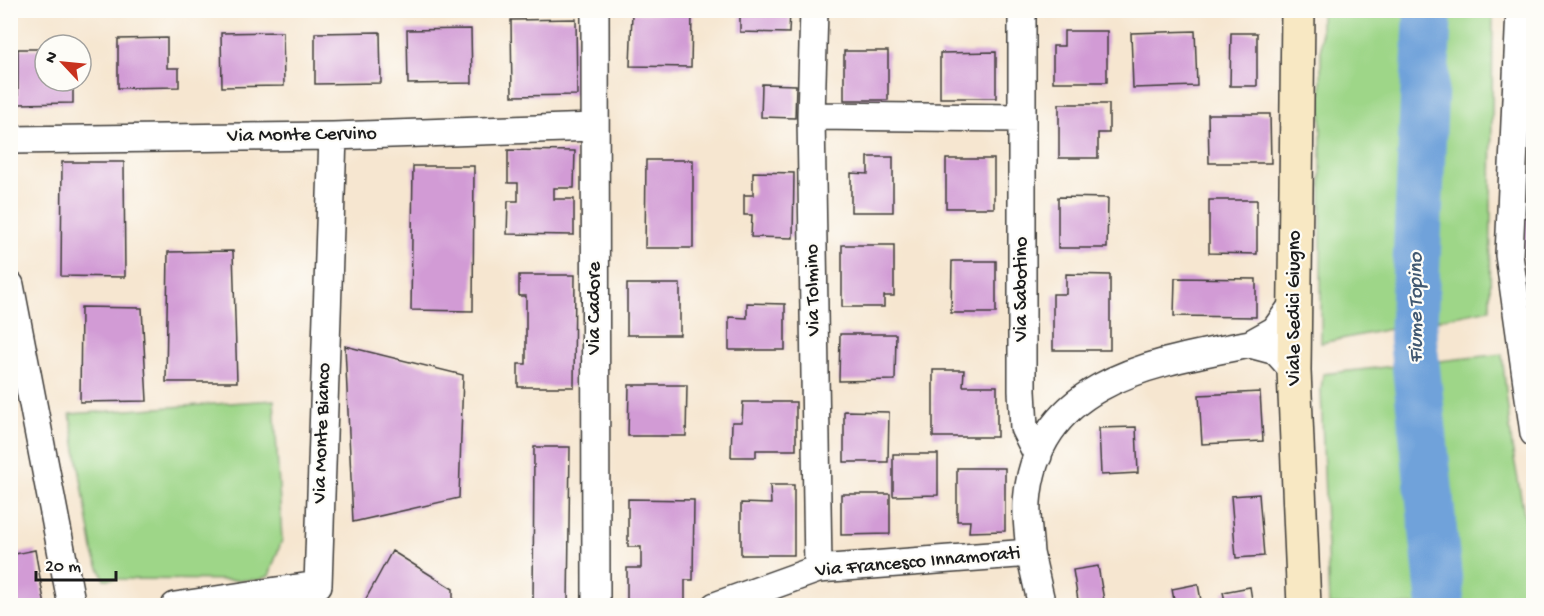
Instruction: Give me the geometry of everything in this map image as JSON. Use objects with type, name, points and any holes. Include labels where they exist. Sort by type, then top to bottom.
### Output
[{"type":"main road","name":"Viale Sedici Giugno","points":[[1298,10],[1294,370],[1304,606]]},
{"type":"street","name":"Via Cadore","points":[[595,10],[596,606]]},
{"type":"street","name":"Via Tolmino","points":[[814,10],[811,116],[818,569]]},
{"type":"street","name":"Via Sabotino","points":[[1022,10],[1022,391],[1024,428],[1038,456]]},
{"type":"street","points":[[1520,10],[1522,203],[1509,255],[1533,433]]},
{"type":"street","points":[[811,116],[1022,118]]},
{"type":"street","name":"Via Monte Cervino","points":[[10,140],[333,136],[594,127]]},
{"type":"street","name":"Via Monte Bianco","points":[[175,606],[318,585],[333,136]]},
{"type":"street","points":[[10,285],[72,606]]},
{"type":"street","name":"Via Francesco Innamorati","points":[[715,606],[818,569],[1030,553],[1028,502],[1038,456],[1063,415],[1101,384],[1165,363],[1250,344],[1275,330],[1294,302]]},
{"type":"street","points":[[1250,344],[1276,351],[1294,370]]},
{"type":"street","points":[[1030,553],[1042,606]]},
{"type":"green space","points":[[1321,11],[1493,11],[1490,309],[1321,343]]},
{"type":"green space","points":[[1502,354],[1512,447],[1533,563],[1533,605],[1329,605],[1321,390],[1323,374]]},
{"type":"green space","points":[[274,400],[282,540],[269,576],[259,580],[104,579],[94,556],[70,414]]},
{"type":"building","points":[[740,10],[790,10],[789,33],[740,32]]},
{"type":"building","points":[[632,13],[692,14],[691,67],[630,66]]},
{"type":"building","points":[[576,19],[577,95],[512,96],[511,20]]},
{"type":"building","points":[[471,29],[472,83],[408,84],[407,30]]},
{"type":"building","points":[[1064,31],[1107,31],[1107,82],[1053,82],[1053,46],[1064,46]]},
{"type":"building","points":[[1195,31],[1197,86],[1133,88],[1131,33]]},
{"type":"building","points":[[283,32],[284,86],[222,87],[221,33]]},
{"type":"building","points":[[380,32],[381,83],[315,84],[315,33]]},
{"type":"building","points":[[1231,33],[1257,33],[1257,86],[1230,86]]},
{"type":"building","points":[[167,38],[167,68],[179,68],[179,87],[118,88],[118,39]]},
{"type":"building","points":[[18,49],[33,49],[33,93],[73,93],[73,103],[18,104]]},
{"type":"building","points":[[844,51],[888,51],[888,100],[844,100]]},
{"type":"building","points":[[996,52],[996,98],[940,98],[940,53]]},
{"type":"building","points":[[762,84],[796,85],[795,118],[761,117]]},
{"type":"building","points":[[1059,104],[1109,104],[1109,133],[1098,133],[1098,158],[1059,158]]},
{"type":"building","points":[[1208,114],[1270,114],[1271,163],[1209,163]]},
{"type":"building","points":[[508,150],[575,151],[574,188],[554,188],[554,199],[574,199],[574,235],[507,234],[508,201],[518,201],[518,183],[508,183]]},
{"type":"building","points":[[868,157],[893,157],[893,212],[851,212],[851,173],[868,174]]},
{"type":"building","points":[[946,159],[994,159],[994,208],[946,208]]},
{"type":"building","points":[[646,160],[693,160],[693,248],[645,248]]},
{"type":"building","points":[[62,162],[124,162],[125,277],[61,276]]},
{"type":"building","points":[[413,166],[474,166],[473,311],[411,310]]},
{"type":"building","points":[[753,172],[794,173],[793,238],[751,237],[752,215],[744,215],[744,195],[753,195]]},
{"type":"building","points":[[1058,197],[1108,198],[1107,248],[1058,248]]},
{"type":"building","points":[[1209,200],[1257,200],[1257,254],[1209,253]]},
{"type":"building","points":[[1534,217],[1534,332],[1529,332],[1520,218]]},
{"type":"building","points":[[842,245],[894,245],[894,296],[884,296],[884,307],[842,307]]},
{"type":"building","points":[[233,251],[237,382],[166,382],[168,252]]},
{"type":"building","points":[[952,261],[996,261],[996,313],[951,313]]},
{"type":"building","points":[[1066,274],[1110,275],[1110,350],[1053,350],[1053,294],[1066,294]]},
{"type":"building","points":[[519,275],[575,275],[574,387],[518,387],[518,364],[526,364],[526,296],[519,296]]},
{"type":"building","points":[[1175,278],[1256,279],[1256,317],[1174,316]]},
{"type":"building","points":[[627,284],[680,284],[680,335],[627,335]]},
{"type":"building","points":[[747,303],[785,304],[785,350],[729,350],[729,317],[747,318]]},
{"type":"building","points":[[81,307],[142,308],[147,401],[80,402]]},
{"type":"building","points":[[840,334],[896,334],[895,380],[839,381]]},
{"type":"building","points":[[345,346],[463,375],[459,498],[353,522]]},
{"type":"building","points":[[933,370],[964,370],[963,386],[997,386],[997,437],[933,437]]},
{"type":"building","points":[[629,385],[687,385],[686,436],[628,436]]},
{"type":"building","points":[[1260,392],[1263,441],[1202,444],[1199,395]]},
{"type":"building","points":[[743,402],[796,402],[796,450],[756,450],[756,457],[731,457],[732,422],[742,422]]},
{"type":"building","points":[[844,411],[889,412],[888,462],[844,462]]},
{"type":"building","points":[[1136,427],[1138,473],[1101,475],[1099,428]]},
{"type":"building","points":[[534,447],[570,447],[568,606],[533,606]]},
{"type":"building","points":[[893,454],[938,454],[938,495],[893,496]]},
{"type":"building","points":[[957,468],[1005,468],[1005,531],[969,532],[970,521],[957,521]]},
{"type":"building","points":[[770,485],[794,485],[794,555],[741,555],[741,503],[771,504]]},
{"type":"building","points":[[841,494],[890,494],[890,534],[841,535]]},
{"type":"building","points":[[1259,494],[1264,556],[1236,558],[1231,496]]},
{"type":"building","points":[[628,499],[694,500],[693,580],[685,580],[685,606],[627,606],[627,568],[641,568],[641,547],[628,547]]},
{"type":"building","points":[[35,550],[45,606],[10,606],[10,555]]},
{"type":"building","points":[[392,551],[453,589],[453,606],[362,606]]},
{"type":"building","points":[[1098,566],[1105,606],[1079,606],[1073,570]]},
{"type":"building","points":[[1198,584],[1202,606],[1175,606],[1172,589]]},
{"type":"building","points":[[1250,587],[1253,606],[1226,606],[1223,592]]},
{"type":"waterway","name":"Fiume Topino","points":[[1428,10],[1413,339],[1441,606]]}]
